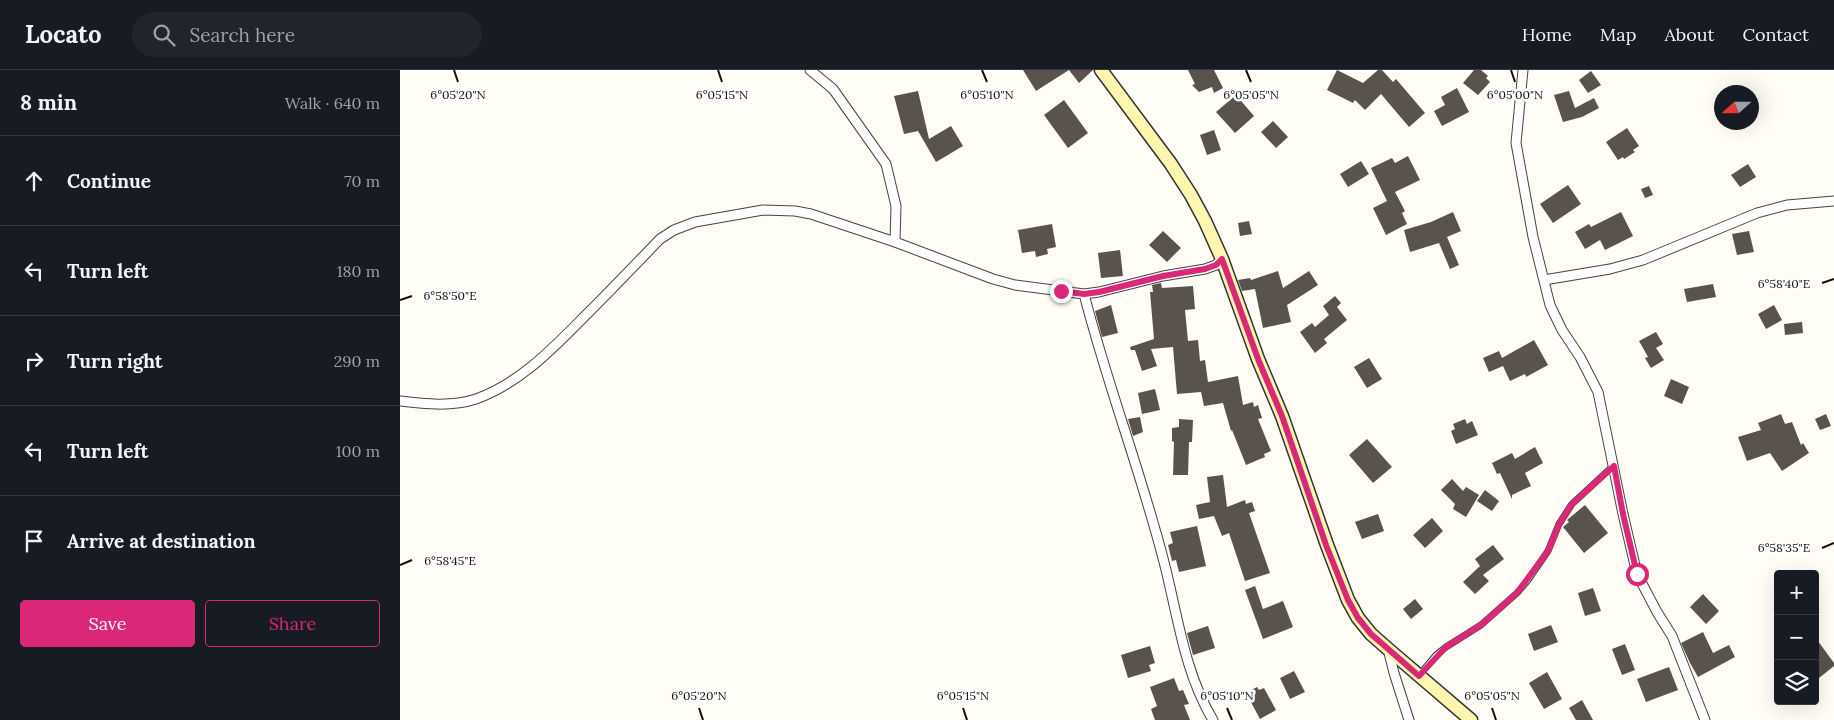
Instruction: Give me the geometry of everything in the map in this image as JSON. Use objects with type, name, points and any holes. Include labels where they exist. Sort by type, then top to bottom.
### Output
[{"type":"street","points":[[810,70],[833,89],[886,164],[896,206],[895,242]]},
{"type":"street","points":[[1101,70],[1171,164],[1191,195],[1222,259],[1258,359],[1282,416],[1326,545],[1348,600],[1358,618],[1388,650],[1471,720]]},
{"type":"street","points":[[1523,70],[1516,143],[1533,237],[1550,305],[1562,330],[1580,356],[1598,392],[1637,574],[1672,636],[1705,720]]},
{"type":"street","points":[[1544,280],[1610,269],[1643,260],[1757,213],[1787,205],[1834,201]]},
{"type":"street","points":[[400,401],[427,404],[456,403],[476,399],[498,388],[545,356],[660,239],[674,230],[695,222],[763,210],[795,211],[811,214],[1014,285],[1084,294],[1163,276],[1205,269],[1216,265],[1222,259]]},
{"type":"street","points":[[1084,294],[1106,375],[1164,562],[1195,686],[1214,720]]},
{"type":"street","points":[[1388,650],[1409,720]]},
{"type":"lane","points":[[1419,676],[1446,647],[1481,625],[1517,593],[1548,551],[1559,524],[1572,504],[1614,466]]},
{"type":"building","points":[[1023,70],[1069,70],[1036,91]]},
{"type":"building","points":[[1069,70],[1093,70],[1079,83]]},
{"type":"building","points":[[1188,70],[1214,70],[1223,88],[1214,93],[1212,87],[1199,92],[1192,85],[1195,84]]},
{"type":"building","points":[[1337,70],[1363,83],[1378,70],[1382,70],[1393,82],[1396,79],[1425,113],[1409,127],[1381,94],[1365,110],[1355,100],[1353,103],[1327,90]]},
{"type":"building","points":[[1474,70],[1481,70],[1488,76],[1486,78],[1490,82],[1478,95],[1463,83]]},
{"type":"building","points":[[1591,71],[1601,85],[1588,93],[1579,80]]},
{"type":"building","points":[[1457,88],[1469,112],[1442,126],[1434,111],[1445,105],[1441,97]]},
{"type":"building","points":[[918,91],[929,139],[951,126],[963,146],[936,162],[918,131],[904,134],[894,96]]},
{"type":"building","points":[[1569,91],[1575,108],[1594,98],[1599,108],[1582,117],[1563,122],[1554,95]]},
{"type":"building","points":[[1236,95],[1254,116],[1235,133],[1216,112]]},
{"type":"building","points":[[1064,100],[1088,133],[1068,148],[1044,115]]},
{"type":"building","points":[[1273,121],[1288,137],[1276,148],[1261,132]]},
{"type":"building","points":[[1627,128],[1639,146],[1633,150],[1635,152],[1624,159],[1623,157],[1618,160],[1606,142]]},
{"type":"building","points":[[1214,130],[1221,150],[1207,155],[1200,135]]},
{"type":"building","points":[[1408,156],[1420,180],[1395,192],[1405,211],[1402,213],[1407,224],[1386,235],[1373,208],[1387,201],[1371,168],[1392,158],[1395,163]]},
{"type":"building","points":[[1361,161],[1369,174],[1348,187],[1340,174]]},
{"type":"building","points":[[1748,164],[1756,177],[1740,187],[1731,175]]},
{"type":"building","points":[[1568,185],[1581,204],[1553,223],[1540,204]]},
{"type":"building","points":[[1649,186],[1653,195],[1645,198],[1641,189]]},
{"type":"building","points":[[1453,212],[1461,231],[1447,237],[1459,265],[1450,269],[1439,243],[1410,252],[1404,230],[1431,222]]},
{"type":"building","points":[[1621,212],[1633,236],[1605,250],[1600,240],[1585,249],[1575,232],[1589,224],[1591,227]]},
{"type":"building","points":[[1249,221],[1252,234],[1240,236],[1238,223]]},
{"type":"building","points":[[1052,224],[1056,247],[1047,249],[1048,254],[1036,257],[1035,251],[1022,253],[1018,230]]},
{"type":"building","points":[[1163,231],[1181,248],[1167,262],[1149,245]]},
{"type":"building","points":[[1749,231],[1754,252],[1737,255],[1732,234]]},
{"type":"building","points":[[1120,250],[1123,276],[1101,278],[1098,253]]},
{"type":"building","points":[[1278,271],[1283,288],[1309,271],[1318,285],[1287,305],[1291,322],[1263,328],[1255,289],[1242,291],[1238,280],[1250,278],[1251,280]]},
{"type":"building","points":[[1161,283],[1162,288],[1193,286],[1195,309],[1185,310],[1188,341],[1198,340],[1200,361],[1205,360],[1208,382],[1238,376],[1243,405],[1253,402],[1254,407],[1258,405],[1262,418],[1258,419],[1271,451],[1264,454],[1265,457],[1246,465],[1231,431],[1223,403],[1204,406],[1201,392],[1177,394],[1173,347],[1151,349],[1157,366],[1142,371],[1135,350],[1131,350],[1130,347],[1154,339],[1150,292],[1153,292],[1152,285]]},
{"type":"building","points":[[1713,284],[1716,297],[1687,302],[1684,289]]},
{"type":"building","points":[[1335,296],[1341,303],[1337,307],[1347,320],[1324,339],[1327,343],[1315,353],[1300,332],[1312,323],[1315,327],[1329,315],[1323,306]]},
{"type":"building","points":[[1111,305],[1118,333],[1102,337],[1095,311]]},
{"type":"building","points":[[1774,305],[1782,320],[1766,329],[1758,314]]},
{"type":"building","points":[[1802,322],[1803,333],[1785,335],[1784,324]]},
{"type":"building","points":[[1656,332],[1663,344],[1656,348],[1664,360],[1651,368],[1645,358],[1648,357],[1639,341]]},
{"type":"building","points":[[1534,340],[1548,365],[1526,377],[1525,374],[1510,381],[1503,366],[1489,372],[1483,358],[1499,351],[1502,358]]},
{"type":"building","points":[[1369,358],[1382,379],[1367,388],[1354,367]]},
{"type":"building","points":[[1671,379],[1689,387],[1682,404],[1664,396]]},
{"type":"building","points":[[1155,389],[1160,410],[1142,414],[1138,393]]},
{"type":"building","points":[[1781,414],[1785,424],[1792,422],[1801,445],[1803,443],[1809,453],[1782,471],[1770,453],[1747,461],[1738,437],[1761,430],[1758,423]]},
{"type":"building","points":[[1826,414],[1831,426],[1820,430],[1815,419]]},
{"type":"building","points":[[1140,417],[1143,432],[1133,436],[1128,419]]},
{"type":"building","points":[[1179,419],[1193,420],[1192,442],[1189,442],[1188,475],[1173,475],[1174,442],[1172,441],[1172,428],[1179,427]]},
{"type":"building","points":[[1465,419],[1467,424],[1472,421],[1478,435],[1456,444],[1451,431],[1455,429],[1453,424]]},
{"type":"building","points":[[1367,439],[1392,467],[1373,483],[1349,455]]},
{"type":"building","points":[[1535,447],[1543,463],[1525,473],[1531,486],[1512,495],[1512,499],[1500,473],[1497,474],[1492,463],[1512,453],[1515,459]]},
{"type":"building","points":[[1223,475],[1227,507],[1245,500],[1246,504],[1252,502],[1255,511],[1249,513],[1270,573],[1245,581],[1229,533],[1222,536],[1214,516],[1199,519],[1196,505],[1210,502],[1207,477]]},
{"type":"building","points":[[1452,479],[1463,491],[1466,487],[1479,495],[1466,517],[1453,509],[1455,504],[1441,490]]},
{"type":"building","points":[[1485,490],[1499,501],[1492,511],[1477,501]]},
{"type":"building","points":[[1585,505],[1608,533],[1584,553],[1563,527],[1569,522],[1567,520]]},
{"type":"building","points":[[1378,514],[1384,531],[1362,539],[1355,522]]},
{"type":"building","points":[[1432,518],[1443,531],[1425,548],[1413,535]]},
{"type":"building","points":[[1197,526],[1206,566],[1179,572],[1176,560],[1172,561],[1168,545],[1173,543],[1170,532]]},
{"type":"building","points":[[1493,545],[1504,559],[1483,575],[1489,581],[1475,594],[1463,582],[1480,566],[1475,559]]},
{"type":"building","points":[[1255,586],[1263,609],[1283,601],[1293,627],[1263,639],[1245,590]]},
{"type":"building","points":[[1593,588],[1601,611],[1585,616],[1578,593]]},
{"type":"building","points":[[1703,594],[1719,611],[1706,624],[1690,607]]},
{"type":"building","points":[[1415,599],[1423,609],[1411,619],[1403,609]]},
{"type":"building","points":[[1551,625],[1558,642],[1534,651],[1528,634]]},
{"type":"building","points":[[1208,626],[1215,648],[1193,655],[1187,633]]},
{"type":"building","points":[[1703,632],[1713,653],[1729,645],[1735,657],[1698,677],[1681,643]]},
{"type":"building","points":[[1819,642],[1834,663],[1834,666],[1819,678]]},
{"type":"building","points":[[1625,644],[1635,670],[1622,675],[1612,649]]},
{"type":"building","points":[[1150,646],[1155,663],[1149,665],[1151,671],[1128,678],[1121,655]]},
{"type":"building","points":[[1669,667],[1678,690],[1646,702],[1637,679]]},
{"type":"building","points":[[1294,671],[1305,692],[1290,699],[1280,678]]},
{"type":"building","points":[[1547,672],[1562,699],[1544,709],[1529,683]]},
{"type":"building","points":[[1174,678],[1179,691],[1183,690],[1189,704],[1184,705],[1190,720],[1155,720],[1151,709],[1157,706],[1150,687]]},
{"type":"building","points":[[1257,687],[1259,690],[1264,688],[1276,710],[1260,719],[1246,693]]},
{"type":"building","points":[[1582,700],[1593,720],[1576,720],[1569,708]]},
{"type":"route","points":[[1061,291],[1084,294],[1099,292],[1163,276],[1205,269],[1216,265],[1222,259],[1258,359],[1282,416],[1326,545],[1348,600],[1358,618],[1371,634],[1419,676],[1436,655],[1481,625],[1517,593],[1548,551],[1559,524],[1572,504],[1614,466],[1637,574]]}]
